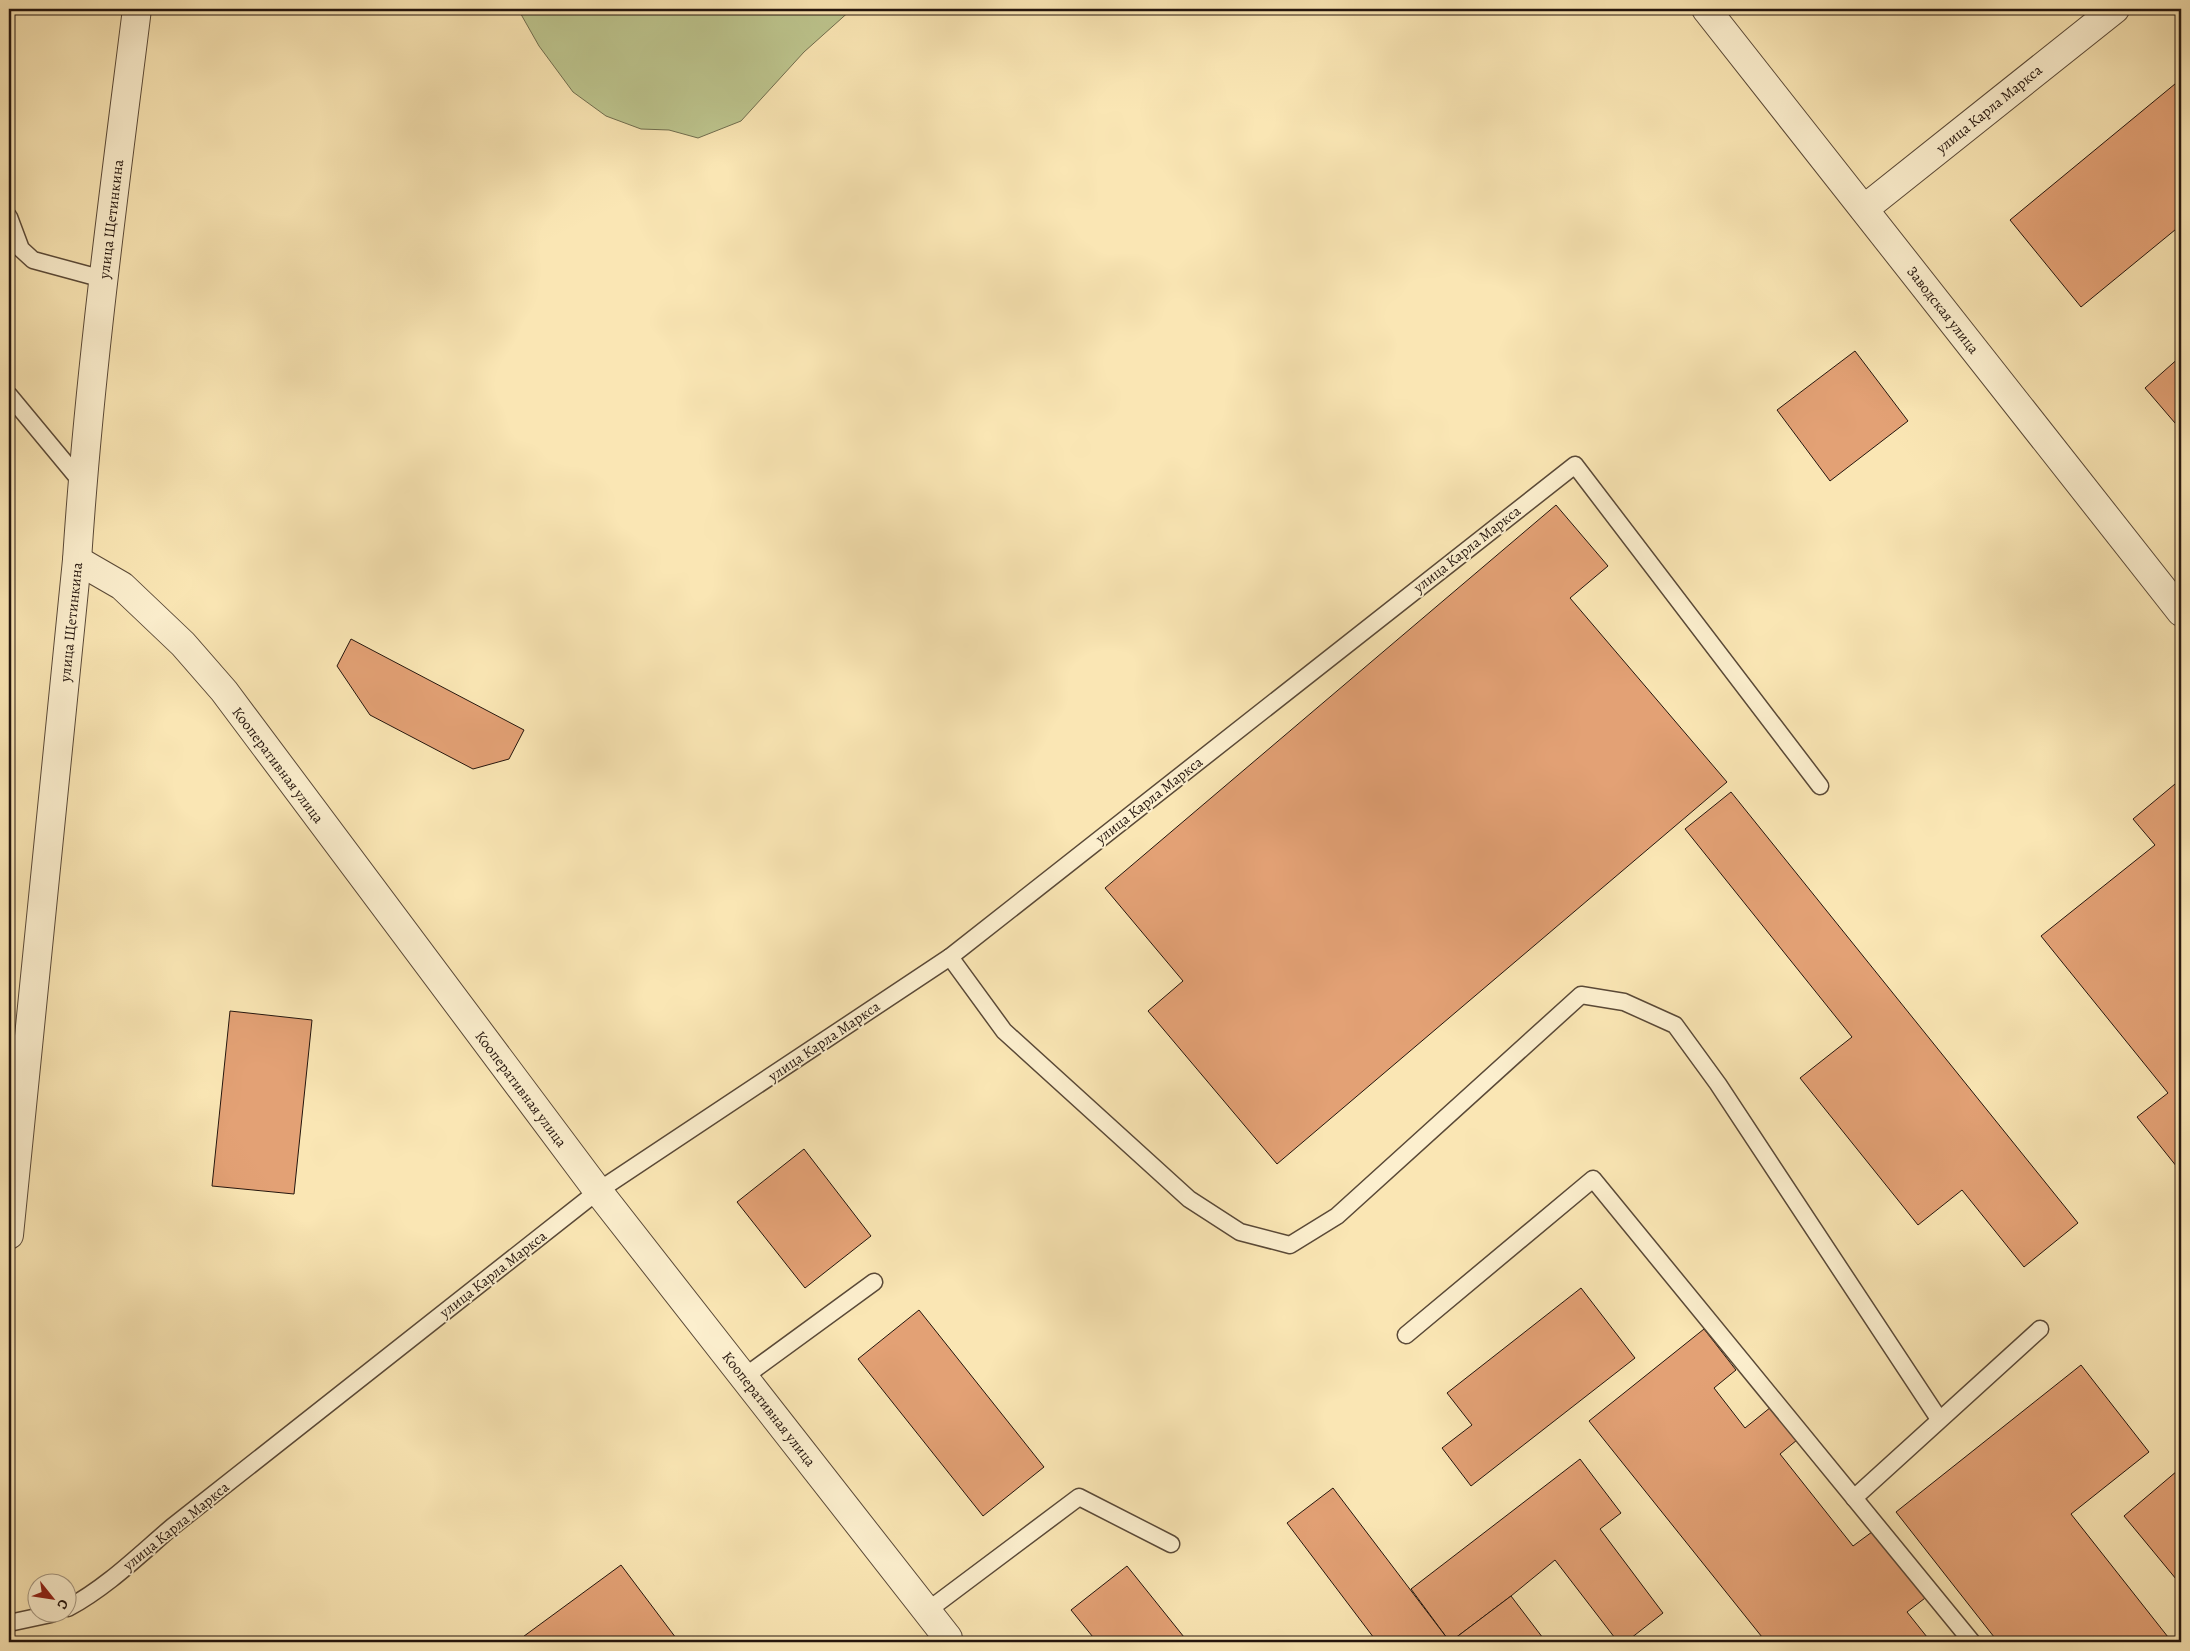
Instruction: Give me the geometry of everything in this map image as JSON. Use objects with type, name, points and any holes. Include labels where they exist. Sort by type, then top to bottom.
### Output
[{"type":"street","name":"улица Щетинкина","points":[[9,1235],[77,560],[82,483],[103,279],[137,9]]},
{"type":"street","name":"Заводская улица","points":[[1706,9],[2181,612]]},
{"type":"street","name":"улица Карла Маркса","points":[[1864,209],[2115,9]]},
{"type":"street","name":"Кооперативная улица","points":[[77,560],[122,586],[183,644],[224,692],[598,1191],[948,1638]]},
{"type":"lane","points":[[9,216],[21,249],[33,260],[103,279]]},
{"type":"lane","points":[[9,395],[82,483]]},
{"type":"lane","name":"улица Карла Маркса","points":[[78,1602],[106,1583],[172,1527],[598,1191],[950,957],[1575,465],[1820,786]]},
{"type":"lane","points":[[950,957],[1004,1031],[1189,1199],[1240,1232],[1290,1246],[1337,1216],[1581,995],[1624,1002],[1676,1025],[1718,1084],[1939,1419]]},
{"type":"lane","points":[[1406,1335],[1593,1179],[1972,1642]]},
{"type":"lane","points":[[744,1377],[874,1282]]},
{"type":"lane","points":[[1854,1498],[2040,1329]]},
{"type":"lane","points":[[927,1611],[1080,1497],[1171,1544]]},
{"type":"lane","points":[[9,1623],[28,1619]]},
{"type":"green space","points":[[518,9],[852,9],[804,52],[741,121],[698,138],[669,130],[641,129],[606,116],[573,92],[539,46]]},
{"type":"building","points":[[2181,79],[2181,225],[2081,307],[2010,220]]},
{"type":"building","points":[[1855,351],[1908,421],[1830,481],[1777,410]]},
{"type":"building","points":[[2181,356],[2181,430],[2145,388]]},
{"type":"building","points":[[1556,505],[1608,566],[1570,598],[1727,782],[1277,1164],[1148,1011],[1183,981],[1105,888]]},
{"type":"building","points":[[351,639],[524,730],[509,759],[473,769],[370,715],[337,666]]},
{"type":"building","points":[[2181,779],[2181,1172],[2137,1117],[2168,1093],[2041,936],[2155,845],[2133,819]]},
{"type":"building","points":[[1731,792],[2078,1223],[2024,1267],[1962,1190],[1918,1225],[1800,1078],[1852,1037],[1685,829]]},
{"type":"building","points":[[230,1011],[312,1020],[294,1194],[212,1186]]},
{"type":"building","points":[[804,1149],[871,1236],[805,1288],[737,1202]]},
{"type":"building","points":[[1581,1288],[1635,1358],[1471,1486],[1442,1448],[1472,1425],[1447,1393]]},
{"type":"building","points":[[919,1310],[1044,1467],[983,1516],[858,1359]]},
{"type":"building","points":[[1704,1329],[1736,1370],[1714,1388],[1745,1428],[1771,1407],[1797,1440],[1780,1454],[1853,1546],[1876,1529],[1929,1595],[1907,1612],[1931,1642],[1766,1642],[1589,1421]]},
{"type":"building","points":[[2081,1365],[2149,1452],[2071,1514],[2168,1637],[2161,1642],[1998,1642],[1896,1512]]},
{"type":"building","points":[[1580,1459],[1621,1513],[1600,1529],[1663,1613],[1626,1642],[1618,1642],[1555,1560],[1450,1642],[1411,1589]]},
{"type":"building","points":[[2177,1471],[2181,1476],[2181,1585],[2124,1516]]},
{"type":"building","points":[[1333,1488],[1450,1642],[1377,1642],[1287,1523]]},
{"type":"building","points":[[621,1565],[679,1642],[516,1642]]},
{"type":"building","points":[[1127,1566],[1188,1642],[1097,1642],[1071,1610]]},
{"type":"building","points":[[1511,1596],[1546,1642],[1450,1642]]}]
